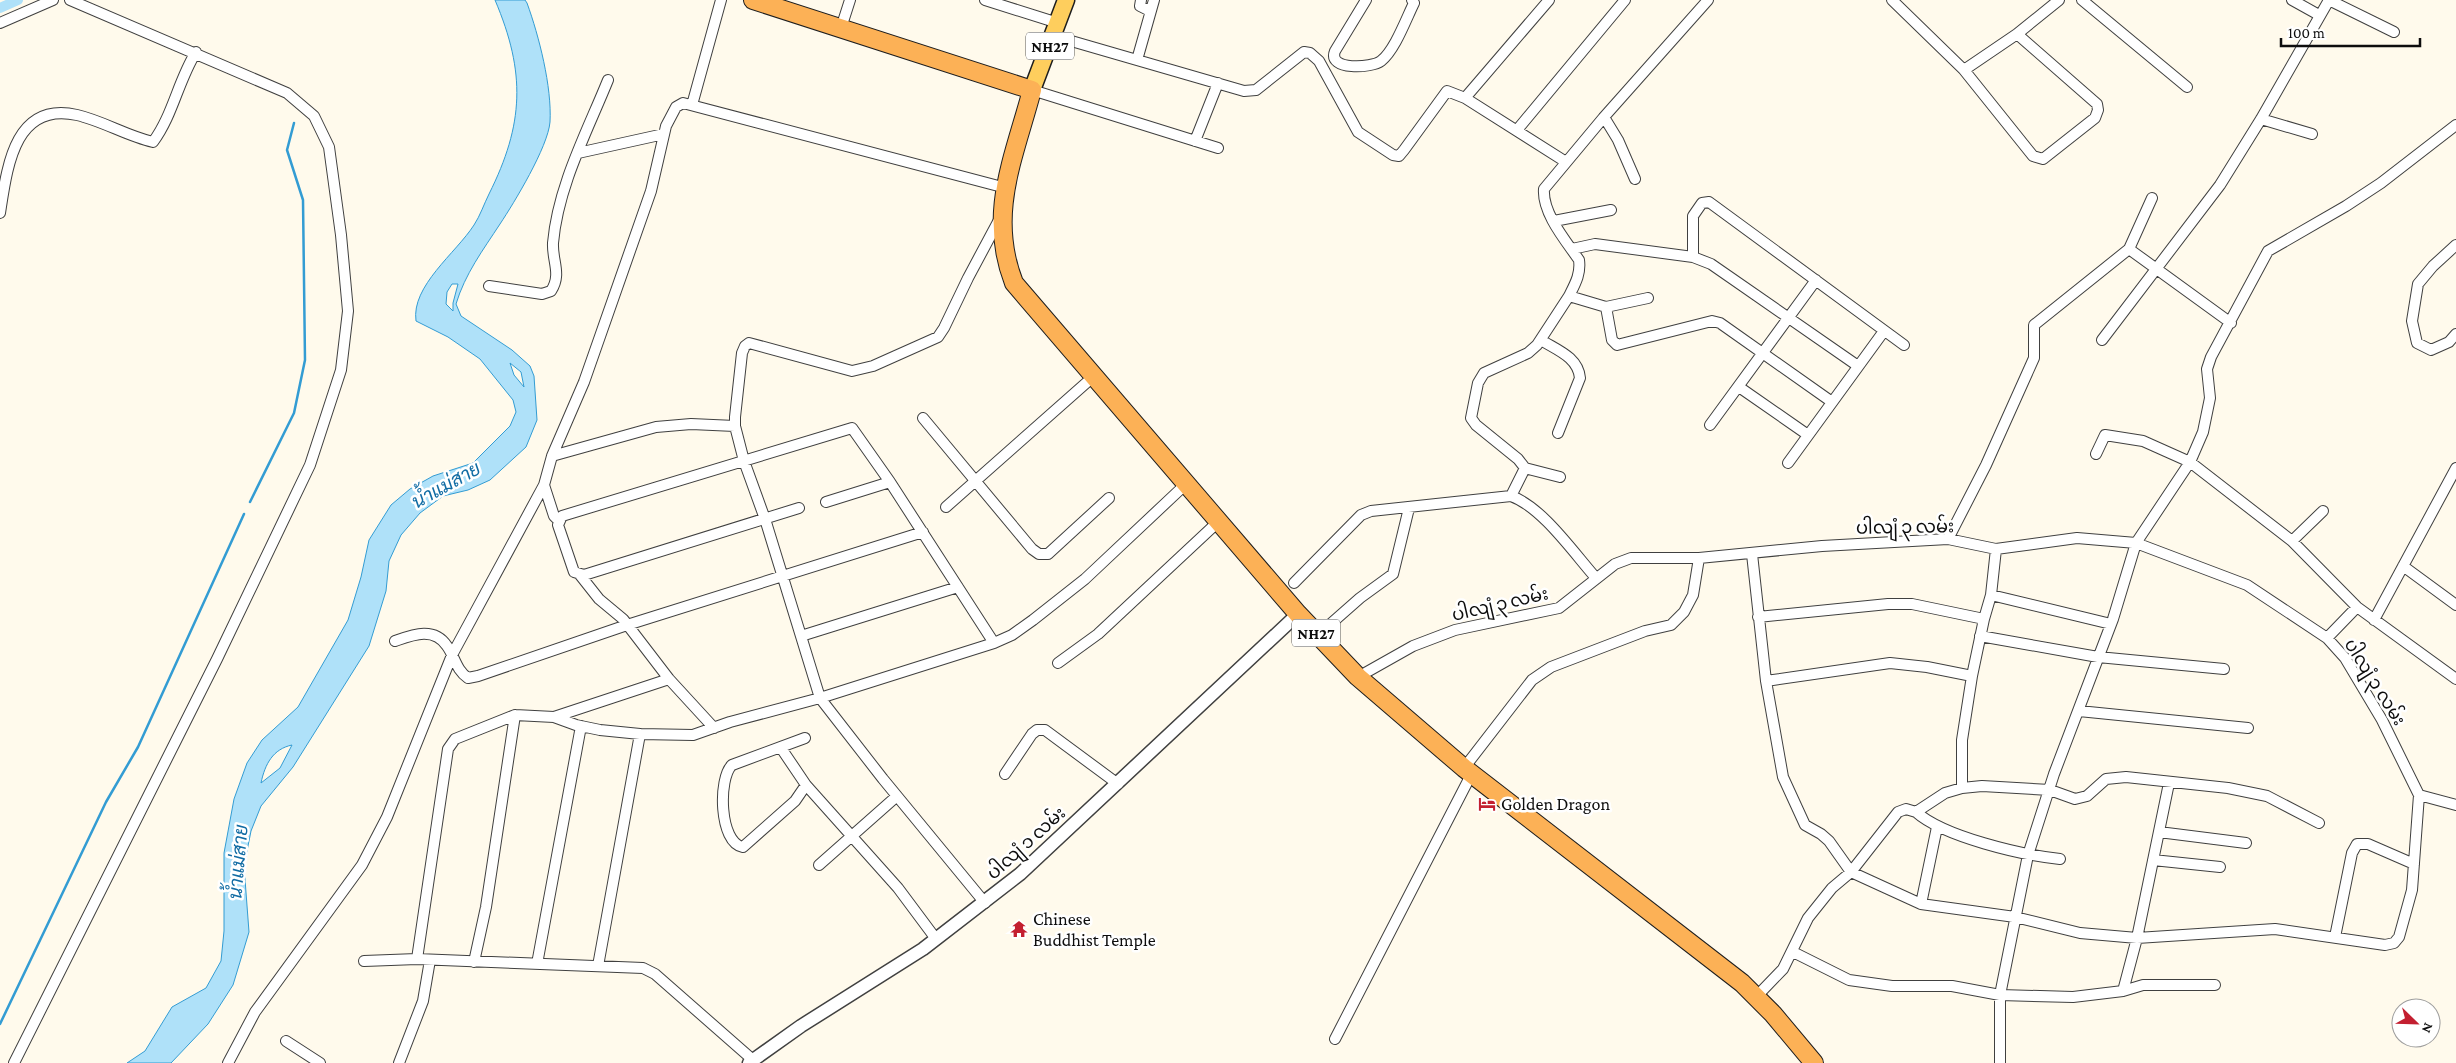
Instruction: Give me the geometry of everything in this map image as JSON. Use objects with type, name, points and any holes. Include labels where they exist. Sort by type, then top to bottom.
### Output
[{"type":"highway","points":[[753,0],[1032,90]]},
{"type":"highway","name":"NH27","points":[[1032,90],[1006,188],[1002,215],[1002,240],[1006,262],[1014,283],[1298,614],[1358,677],[1468,770],[1742,983],[1814,1063]]},
{"type":"main road","name":"NH27","points":[[1032,90],[1066,0]]},
{"type":"street","points":[[0,23],[53,0]]},
{"type":"street","points":[[14,1063],[218,659],[310,465],[341,370],[348,311],[341,235],[329,147],[314,116],[287,93],[196,52],[70,0]]},
{"type":"street","points":[[692,105],[721,0]]},
{"type":"street","points":[[841,28],[850,0]]},
{"type":"street","points":[[985,0],[1137,60],[1244,91],[1256,90],[1304,52],[1336,61],[1341,65],[1369,65],[1382,60],[1402,27],[1414,3],[1412,0]]},
{"type":"street","points":[[1141,0],[1140,6],[1150,10]]},
{"type":"street","points":[[1137,60],[1154,0]]},
{"type":"street","points":[[1336,61],[1335,51],[1366,0]]},
{"type":"street","points":[[1465,98],[1549,0]]},
{"type":"street","points":[[1517,130],[1625,0]]},
{"type":"street","points":[[1560,477],[1525,468],[1518,459],[1476,425],[1472,418],[1478,383],[1484,373],[1528,353],[1541,340],[1578,279],[1579,260],[1554,221],[1543,197],[1544,189],[1604,117],[1708,0]]},
{"type":"street","points":[[1892,0],[1964,70],[2033,156],[2043,159],[2095,118],[2098,110],[2097,104],[2017,34]]},
{"type":"street","points":[[1964,70],[2017,34],[2059,0]]},
{"type":"street","points":[[2082,0],[2187,87]]},
{"type":"street","points":[[2292,0],[2319,15]]},
{"type":"street","points":[[2102,340],[2220,185],[2261,119],[2329,0],[2394,32]]},
{"type":"street","points":[[0,213],[9,162],[20,135],[33,121],[53,112],[78,115],[137,138],[153,142],[165,126],[184,73],[196,52]]},
{"type":"street","points":[[1310,53],[1320,61],[1358,132],[1393,155],[1400,156],[1447,90],[1465,98],[1566,162]]},
{"type":"street","points":[[489,286],[542,294],[551,291],[556,284],[558,275],[553,245],[560,204],[578,152],[608,80]]},
{"type":"street","points":[[1195,141],[1218,83]]},
{"type":"street","points":[[1032,90],[1218,148]]},
{"type":"street","points":[[228,1063],[255,1012],[362,865],[387,817],[452,655],[544,485],[552,456],[588,373],[651,191],[666,126],[676,107],[683,103],[692,105],[1006,188]]},
{"type":"street","points":[[1604,117],[1623,149],[1635,179]]},
{"type":"street","points":[[2261,119],[2312,134]]},
{"type":"street","points":[[2000,1063],[2000,995],[2014,917],[2028,855],[2111,624],[2136,543],[2190,462],[2209,414],[2210,398],[2207,369],[2210,357],[2231,323],[2268,251],[2381,183],[2456,125]]},
{"type":"street","points":[[578,152],[664,134]]},
{"type":"street","points":[[1948,539],[1986,465],[2034,358],[2034,325],[2129,249],[2152,198]]},
{"type":"street","points":[[1693,257],[1693,216],[1702,203],[1709,202],[1904,345]]},
{"type":"street","points":[[1554,221],[1610,210]]},
{"type":"street","points":[[985,903],[820,698],[765,518],[744,461],[735,426],[742,353],[745,346],[749,343],[767,347],[852,371],[873,366],[938,337],[1002,215]]},
{"type":"street","points":[[1572,249],[1595,244],[1693,257],[1710,264],[1730,276],[1858,366]]},
{"type":"street","points":[[2456,245],[2433,266],[2418,284],[2412,321],[2417,343],[2431,350],[2449,342],[2456,334]]},
{"type":"street","points":[[2129,249],[2158,268],[2231,323]]},
{"type":"street","points":[[1710,425],[1816,280]]},
{"type":"street","points":[[1569,296],[1606,307],[1648,298]]},
{"type":"street","points":[[1606,307],[1612,340],[1617,345],[1712,321],[1720,323],[1832,402]]},
{"type":"street","points":[[1788,463],[1884,331]]},
{"type":"street","points":[[1541,340],[1573,360],[1579,369],[1580,378],[1558,433]]},
{"type":"street","points":[[946,507],[1094,376]]},
{"type":"street","points":[[1739,386],[1808,436]]},
{"type":"street","points":[[923,418],[1039,554],[1048,554],[1109,498]]},
{"type":"street","points":[[552,456],[656,427],[691,424],[735,426]]},
{"type":"street","points":[[558,520],[562,516],[852,428],[890,482],[994,643]]},
{"type":"street","points":[[2096,454],[2105,435],[2142,441],[2190,462],[2292,541],[2357,607],[2456,679]]},
{"type":"street","points":[[1511,496],[1525,468]]},
{"type":"street","points":[[2374,620],[2455,470]]},
{"type":"street","points":[[826,502],[890,482]]},
{"type":"street","points":[[417,959],[448,748],[455,739],[515,715],[554,717],[581,726],[640,734],[693,736],[730,722],[820,698],[994,643],[1026,625],[1085,579],[1187,483]]},
{"type":"street","points":[[544,485],[554,516],[558,520],[574,572],[627,626],[669,679],[714,728]]},
{"type":"street","points":[[1294,583],[1361,515],[1371,512],[1511,496],[1521,500],[1537,512],[1596,578]]},
{"type":"street","points":[[580,576],[799,508]]},
{"type":"street","points":[[1318,635],[1360,598],[1393,574],[1409,508]]},
{"type":"street","points":[[2292,541],[2323,512]]},
{"type":"street","points":[[1058,663],[1098,634],[1219,520]]},
{"type":"street","points":[[395,641],[418,633],[430,633],[447,645],[463,674],[468,678],[922,532]]},
{"type":"street","name":"ပါလျံ ၃ လမ်း","points":[[1358,677],[1413,646],[1455,630],[1559,608],[1615,564],[1631,558],[1699,558],[1822,546],[1948,539],[1996,549],[2077,538],[2136,543],[2247,585],[2327,638],[2345,658],[2382,720],[2419,795]]},
{"type":"street","points":[[1962,788],[1962,740],[1980,636],[1992,595],[1996,549]]},
{"type":"street","points":[[1752,554],[1766,680],[1783,777],[1791,799],[1805,825],[1829,841],[1851,872],[1921,904],[2014,917],[2080,933],[2137,938],[2275,929],[2385,945],[2394,943],[2399,937],[2412,890],[2419,795],[2456,805]]},
{"type":"street","points":[[1335,1039],[1468,770],[1532,680],[1552,668],[1645,632],[1672,625],[1684,612],[1693,595],[1699,558]]},
{"type":"street","points":[[2404,566],[2456,605]]},
{"type":"street","points":[[801,636],[958,587]]},
{"type":"street","points":[[1992,595],[2111,624]]},
{"type":"street","points":[[1758,617],[1904,604],[1984,619]]},
{"type":"street","points":[[2327,638],[2357,607]]},
{"type":"street","name":"ပါလျံ ၁ လမ်း","points":[[751,1061],[801,1026],[936,939],[985,903],[1020,874],[1118,784],[1298,614]]},
{"type":"street","points":[[1980,636],[2098,657],[2224,669]]},
{"type":"street","points":[[1766,680],[1890,663],[1927,667],[1972,676]]},
{"type":"street","points":[[554,717],[669,679]]},
{"type":"street","points":[[2079,711],[2248,728]]},
{"type":"street","points":[[474,962],[486,908],[515,715]]},
{"type":"street","points":[[537,964],[581,726]]},
{"type":"street","points":[[1005,774],[1032,734],[1037,730],[1045,730],[1118,784]]},
{"type":"street","points":[[598,966],[640,734]]},
{"type":"street","points":[[806,738],[728,768],[724,778],[726,831],[738,845],[743,847],[795,801],[806,785]]},
{"type":"street","points":[[781,748],[806,785],[898,888],[936,939]]},
{"type":"street","points":[[1916,812],[1945,793],[1962,788],[1982,786],[2050,790],[2075,799],[2087,796],[2106,779],[2126,777],[2228,788],[2267,796],[2319,824]]},
{"type":"street","points":[[2122,991],[2137,938],[2169,783]]},
{"type":"street","points":[[820,865],[850,836],[897,796]]},
{"type":"street","points":[[1756,997],[1784,969],[1808,918],[1832,888],[1851,872],[1898,812],[1906,809],[1916,812],[1938,827],[2028,855],[2060,859]]},
{"type":"street","points":[[1921,904],[1938,827]]},
{"type":"street","points":[[2159,832],[2246,843]]},
{"type":"street","points":[[2335,937],[2352,853],[2357,844],[2368,844],[2414,864]]},
{"type":"street","points":[[2153,860],[2220,867]]},
{"type":"street","points":[[1793,952],[1849,980],[1892,986],[1952,986],[2000,995],[2073,997],[2122,991],[2143,985],[2214,985]]},
{"type":"street","points":[[364,961],[417,959],[637,967],[654,974],[751,1061]]},
{"type":"street","points":[[399,1063],[423,1001],[430,960]]},
{"type":"street","points":[[286,1041],[320,1063]]},
{"type":"water","name":"น้ำแม่สาย","points":[[495,0],[525,0],[544,62],[549,93],[550,122],[543,146],[530,174],[469,272],[456,304],[461,316],[512,350],[530,366],[534,376],[537,420],[526,447],[490,480],[468,490],[443,496],[420,513],[401,535],[389,561],[386,591],[369,646],[293,767],[261,806],[251,831],[244,866],[249,932],[233,985],[208,1024],[171,1063],[127,1063],[145,1051],[172,1007],[206,988],[221,961],[224,931],[224,853],[234,799],[247,763],[262,740],[298,707],[348,620],[361,577],[369,540],[391,505],[410,489],[433,476],[473,463],[510,426],[516,412],[513,400],[480,359],[448,337],[416,321],[416,308],[420,295],[436,270],[466,236],[476,221],[501,169],[509,144],[517,98],[512,51]],"holes":[[[452,284],[458,284],[453,311],[446,304],[447,292]],[[510,363],[521,372],[524,387],[514,375]],[[292,745],[280,768],[261,783],[271,758],[285,747]]]},
{"type":"waterway","points":[[0,8],[18,0]]},
{"type":"waterway","points":[[250,502],[294,413],[305,360],[303,200],[287,150],[294,123]]},
{"type":"waterway","points":[[0,1024],[106,802],[138,747],[244,514]]},
{"type":"place","name":"Golden Dragon","points":[[1487,804]]},
{"type":"place","name":"Chinese Buddhist Temple","points":[[1019,929]]}]
